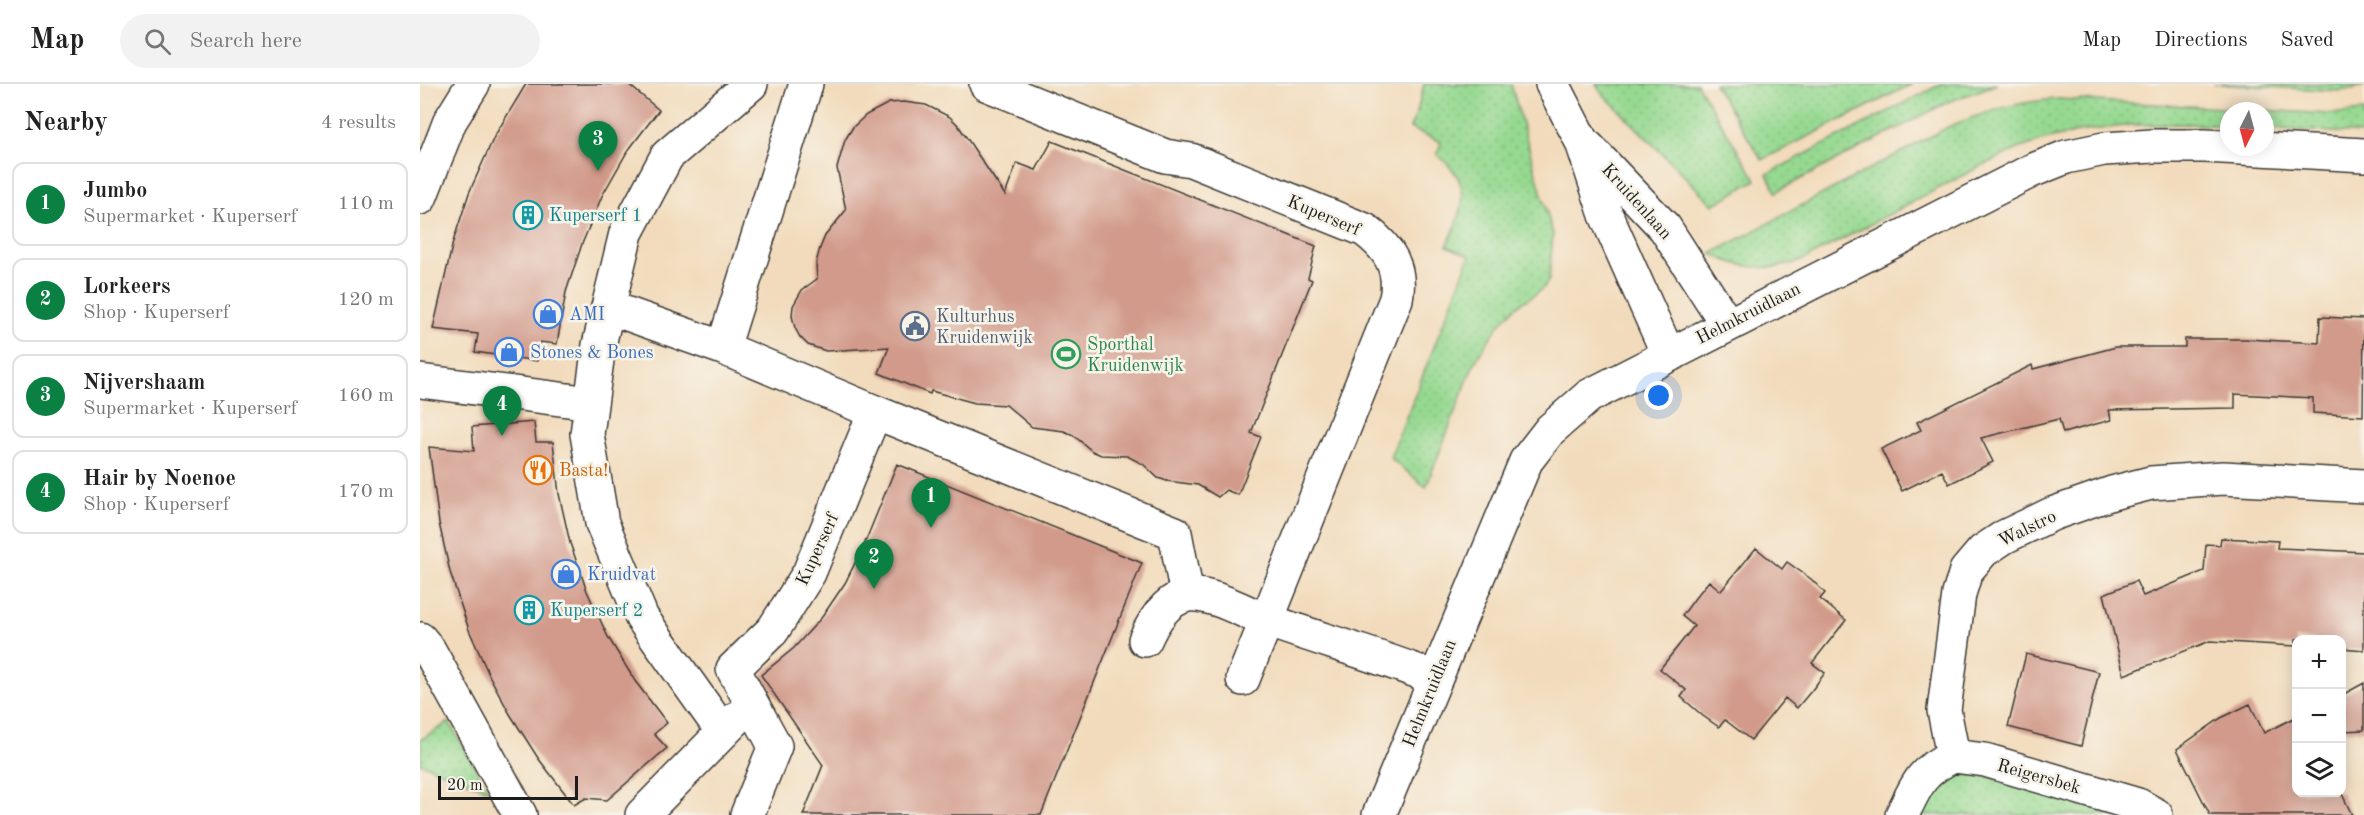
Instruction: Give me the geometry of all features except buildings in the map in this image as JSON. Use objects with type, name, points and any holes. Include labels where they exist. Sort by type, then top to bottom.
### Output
[{"type":"street","points":[[420,198],[450,121],[473,84]]},
{"type":"street","points":[[723,732],[642,618],[602,523],[587,434],[599,345],[626,233],[667,156],[752,84]]},
{"type":"street","points":[[723,348],[806,84]]},
{"type":"street","name":"Kuperserf","points":[[986,84],[1165,156],[1191,160],[1365,231],[1389,252],[1398,272],[1396,299],[1243,679]]},
{"type":"street","name":"Kruidenlaan","points":[[1552,84],[1582,141],[1606,215],[1668,354]]},
{"type":"street","name":"Kruidenlaan","points":[[1582,141],[1665,228],[1727,324]]},
{"type":"street","name":"Helmkruidlaan","points":[[1379,815],[1526,461],[1550,430],[1589,396],[2031,171],[2066,157],[2103,149],[2153,146],[2205,146],[2364,155]]},
{"type":"street","points":[[608,307],[723,348],[1175,533],[1187,595]]},
{"type":"street","points":[[420,381],[591,403]]},
{"type":"street","name":"Kuperserf","points":[[733,669],[773,630],[809,573],[875,412]]},
{"type":"street","name":"Walstro","points":[[1953,756],[1944,710],[1959,594],[1966,571],[1983,551],[2004,537],[2052,514],[2112,493],[2151,483],[2223,478],[2364,486]]},
{"type":"street","points":[[1145,640],[1161,612],[1174,601],[1187,595],[1207,596],[1266,620],[1393,661],[1435,678]]},
{"type":"street","points":[[420,639],[429,650],[520,815]]},
{"type":"street","points":[[675,664],[733,669],[775,746],[747,815]]},
{"type":"street","points":[[642,815],[751,704]]},
{"type":"street","points":[[1902,815],[1921,778],[1935,764],[1953,756]]},
{"type":"street","name":"Reigersbek","points":[[1953,756],[1985,760],[2138,805],[2156,815]]},
{"type":"green space","points":[[1424,84],[1511,84],[1553,234],[1549,280],[1542,289],[1509,313],[1482,350],[1473,366],[1426,487],[1390,458],[1470,256],[1447,246],[1458,221],[1463,198],[1462,187],[1457,176],[1437,155],[1441,142],[1410,128],[1417,112]]},
{"type":"green space","points":[[1596,84],[1697,84],[1756,180],[1713,205],[1600,91]]},
{"type":"green space","points":[[1714,84],[1912,84],[1762,160]]},
{"type":"green space","points":[[1941,84],[1997,84],[1948,102],[1776,192],[1767,174]]},
{"type":"green space","points":[[2213,84],[2364,84],[2364,86],[2341,91]]},
{"type":"green space","points":[[2060,99],[2220,108],[2220,126],[2130,125],[2078,132],[2048,139],[2020,148],[1977,168],[1801,261],[1767,268],[1744,266],[1711,254],[1950,126],[2004,108]]},
{"type":"green space","points":[[2274,111],[2330,114],[2364,111],[2364,134],[2274,129]]},
{"type":"green space","points":[[449,722],[488,790],[420,763],[420,740]]},
{"type":"green space","points":[[1962,774],[1991,777],[2129,815],[1921,815],[1935,788]]},
{"type":"place","name":"Nijvershaam","points":[[598,171]]},
{"type":"place","name":"Kuperserf 1","points":[[528,215]]},
{"type":"place","name":"AMI","points":[[548,314]]},
{"type":"place","name":"Kulturhus Kruidenwijk","points":[[915,326]]},
{"type":"place","name":"Stones & Bones","points":[[509,352]]},
{"type":"place","name":"Sporthal Kruidenwijk","points":[[1066,354]]},
{"type":"place","name":"Hair by Noenoe","points":[[502,436]]},
{"type":"place","name":"Basta!","points":[[538,470]]},
{"type":"place","name":"Jumbo","points":[[931,528]]},
{"type":"place","name":"Kruidvat","points":[[566,574]]},
{"type":"place","name":"Lorkeers","points":[[874,589]]},
{"type":"place","name":"Kuperserf 2","points":[[529,610]]}]
